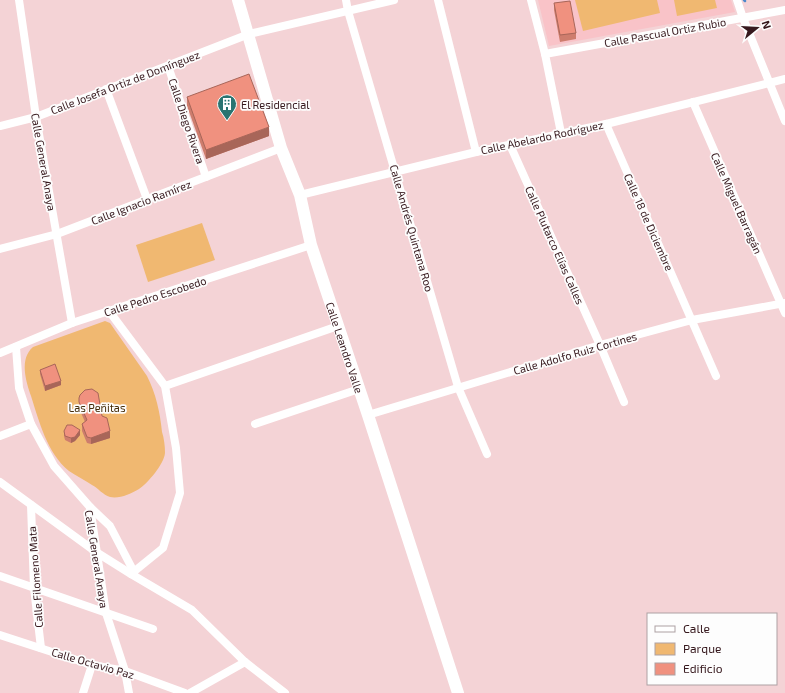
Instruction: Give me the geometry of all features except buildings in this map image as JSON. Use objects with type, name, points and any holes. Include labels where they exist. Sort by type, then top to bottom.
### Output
[{"type":"street","name":"Calle General Anaya","points":[[19,0],[36,117],[72,323]]},
{"type":"street","name":"Calle Leandro Valle","points":[[238,0],[281,148],[300,196],[311,245],[458,693]]},
{"type":"street","name":"Calle Andrés Quintana Roo","points":[[346,0],[458,387],[486,454]]},
{"type":"street","name":"Calle Josefa Ortiz de Domínguez","points":[[0,126],[36,117],[249,34],[394,0]]},
{"type":"street","points":[[438,0],[476,152]]},
{"type":"street","points":[[531,0],[545,54],[560,133]]},
{"type":"street","points":[[737,0],[785,120]]},
{"type":"street","name":"Calle Pascual Ortiz Rubio","points":[[545,54],[785,10]]},
{"type":"street","name":"Calle Diego Rivera","points":[[168,66],[206,177]]},
{"type":"street","name":"Calle Abelardo Rodríguez","points":[[300,196],[476,152],[606,124],[785,79]]},
{"type":"street","points":[[106,90],[148,199]]},
{"type":"street","name":"Calle Miguel Barragán","points":[[692,102],[783,303],[785,313]]},
{"type":"street","name":"Calle 18 de Diciembre","points":[[606,124],[716,376]]},
{"type":"street","name":"Calle Plutarco Elías Calles","points":[[510,145],[624,402]]},
{"type":"street","name":"Calle Ignacio Ramírez","points":[[0,249],[56,234],[281,148]]},
{"type":"street","name":"Calle Pedro Escobedo","points":[[0,353],[72,323],[311,245]]},
{"type":"street","name":"Calle Adolfo Ruiz Cortines","points":[[368,415],[600,345],[692,320],[783,303]]},
{"type":"street","points":[[109,311],[165,386],[176,448],[180,493],[163,548],[133,573]]},
{"type":"street","points":[[165,386],[338,326]]},
{"type":"street","name":"Calle General Anaya","points":[[16,347],[19,388],[31,424],[54,466],[90,507],[106,613],[125,671],[129,693]]},
{"type":"street","points":[[255,424],[359,389]]},
{"type":"street","points":[[0,436],[31,424]]},
{"type":"street","points":[[0,482],[96,552],[192,610],[245,662],[282,692]]},
{"type":"street","name":"Calle Filomeno Mata","points":[[31,505],[34,588],[41,648]]},
{"type":"street","points":[[90,507],[110,526],[133,573]]},
{"type":"street","points":[[0,576],[152,629]]},
{"type":"street","name":"Calle Octavio Paz","points":[[0,635],[92,665],[125,671],[185,693]]},
{"type":"street","points":[[190,693],[245,662]]},
{"type":"street","points":[[83,693],[92,665]]},
{"type":"shaded area","points":[[538,0],[731,0],[735,12],[549,46]]},
{"type":"green space","points":[[575,0],[657,0],[660,13],[583,31]]},
{"type":"green space","points":[[674,0],[715,0],[717,8],[677,16]]},
{"type":"green space","points":[[202,223],[215,260],[148,282],[136,245]]},
{"type":"green space","name":"Las Peñitas","points":[[105,321],[110,323],[147,376],[157,403],[165,448],[162,462],[147,482],[132,493],[117,497],[107,496],[61,464],[49,446],[41,426],[27,384],[25,370],[26,358],[33,347]]},
{"type":"place","name":"El Residencial","points":[[227,121]]}]
